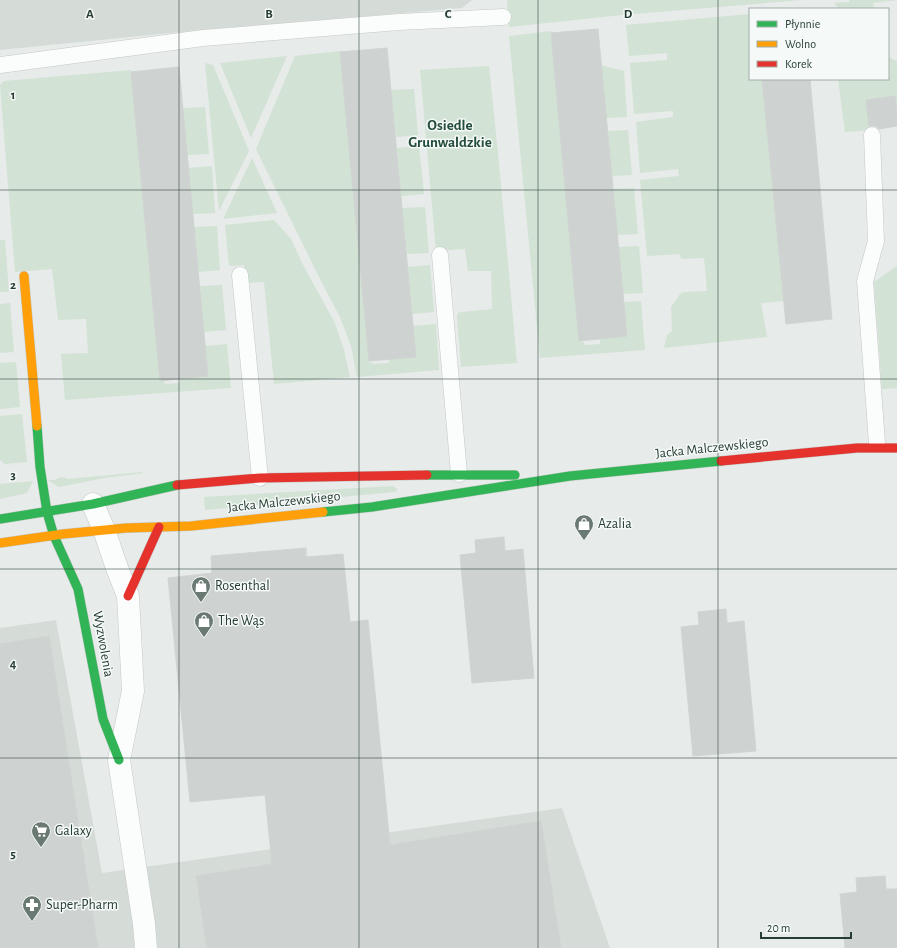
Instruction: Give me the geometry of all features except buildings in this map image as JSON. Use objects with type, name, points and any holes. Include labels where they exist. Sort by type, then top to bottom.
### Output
[{"type":"street","name":"Wyzwolenia","points":[[24,276],[40,467],[47,512],[54,536],[78,589],[103,719],[119,760]]},
{"type":"street","name":"Jacka Malczewskiego","points":[[856,448],[897,439]]},
{"type":"street","name":"Jacka Malczewskiego","points":[[0,543],[104,530],[191,526],[372,507],[570,476],[856,448],[897,448]]},
{"type":"street","name":"Jacka Malczewskiego","points":[[0,519],[93,504],[171,485],[260,478],[458,474],[570,476]]},
{"type":"street","points":[[93,504],[128,596],[134,691],[119,760],[144,924],[146,948]]},
{"type":"street","points":[[128,596],[159,527]]},
{"type":"lane","points":[[0,65],[203,38],[399,22],[502,17]]},
{"type":"lane","points":[[872,135],[876,241],[865,281],[877,443]]},
{"type":"lane","points":[[440,255],[458,474]]},
{"type":"lane","points":[[240,275],[260,478]]},
{"type":"shaded area","points":[[0,0],[472,0],[462,8],[200,30],[0,50]]},
{"type":"shaded area","points":[[56,620],[102,873],[562,808],[610,948],[0,948],[0,628]]},
{"type":"green space","points":[[507,0],[802,0],[622,15],[509,27]]},
{"type":"green space","points":[[849,0],[897,0],[873,3],[874,8],[838,8],[834,3],[849,2]]},
{"type":"green space","points":[[749,14],[749,80],[762,80],[784,301],[761,303],[767,337],[664,348],[667,335],[672,331],[671,307],[680,294],[684,292],[707,291],[704,258],[681,259],[680,254],[647,256],[640,180],[679,176],[678,169],[640,173],[636,122],[673,117],[673,111],[634,114],[630,63],[667,60],[667,53],[629,56],[626,25]]},
{"type":"green space","points":[[551,31],[579,341],[584,342],[584,345],[600,344],[600,339],[627,336],[624,302],[641,301],[645,350],[540,358],[509,36]]},
{"type":"green space","points":[[340,51],[369,362],[374,364],[389,363],[389,359],[416,357],[413,326],[436,324],[439,370],[357,377],[351,346],[340,317],[256,149],[295,56]]},
{"type":"green space","points":[[287,56],[251,138],[220,63]]},
{"type":"green space","points":[[889,57],[897,61],[897,111],[895,96],[866,100],[870,130],[845,132],[838,80],[889,80]]},
{"type":"green space","points":[[205,63],[213,65],[249,151],[219,211]]},
{"type":"green space","points":[[601,65],[624,71],[627,117],[606,118]]},
{"type":"green space","points":[[489,66],[517,363],[461,367],[457,317],[458,313],[492,309],[491,271],[468,271],[465,249],[436,251],[420,70]]},
{"type":"green space","points":[[131,70],[160,381],[164,381],[165,384],[180,383],[180,379],[208,376],[205,346],[227,344],[231,388],[65,400],[61,354],[88,353],[86,319],[58,320],[52,269],[15,272],[0,85],[4,81]]},
{"type":"green space","points":[[414,89],[418,135],[396,137],[391,90]]},
{"type":"green space","points":[[205,107],[209,154],[187,155],[183,108]]},
{"type":"green space","points":[[628,130],[632,175],[612,176],[608,131]]},
{"type":"green space","points":[[419,146],[424,194],[401,196],[397,148]]},
{"type":"green space","points":[[252,158],[277,213],[223,219]]},
{"type":"green space","points":[[212,166],[215,213],[193,214],[188,168]]},
{"type":"green space","points":[[634,188],[638,234],[617,235],[613,189]]},
{"type":"green space","points":[[425,207],[429,253],[407,254],[402,208]]},
{"type":"green space","points":[[274,220],[291,239],[303,265],[335,323],[344,350],[350,377],[274,384],[264,282],[247,283],[244,265],[229,266],[225,225]]},
{"type":"green space","points":[[217,226],[220,270],[198,272],[194,227]]},
{"type":"green space","points":[[0,240],[5,240],[9,292],[0,292]]},
{"type":"green space","points":[[639,246],[643,293],[623,294],[618,247]]},
{"type":"green space","points":[[430,265],[434,312],[412,314],[408,267]]},
{"type":"green space","points":[[897,266],[897,388],[882,389],[874,282]]},
{"type":"green space","points":[[222,285],[226,330],[204,332],[200,286]]},
{"type":"green space","points":[[10,303],[14,352],[0,353],[0,304]]},
{"type":"green space","points":[[16,362],[20,407],[0,409],[0,363]]},
{"type":"green space","points":[[22,414],[27,462],[5,464],[0,460],[0,416]]},
{"type":"green space","points":[[143,473],[105,478],[59,487],[48,480],[56,480],[64,477],[67,479]]},
{"type":"green space","points":[[33,481],[27,493],[0,499],[0,484]]},
{"type":"green space","points":[[393,486],[397,489],[397,491],[205,510],[204,497]]},
{"type":"traffic: fast","points":[[37,426],[40,467],[47,512],[54,536],[78,589],[103,719],[119,760]]},
{"type":"traffic: fast","points":[[323,512],[372,507],[570,476],[721,461]]},
{"type":"traffic: fast","points":[[427,475],[515,475]]},
{"type":"traffic: fast","points":[[0,519],[93,504],[177,485]]},
{"type":"traffic: slow","points":[[24,276],[37,426]]},
{"type":"traffic: slow","points":[[0,543],[63,534],[126,528],[191,526],[323,512]]},
{"type":"traffic: jam","points":[[721,461],[857,448],[897,448]]},
{"type":"traffic: jam","points":[[177,485],[260,478],[427,475]]},
{"type":"traffic: jam","points":[[128,596],[159,527]]},
{"type":"place","name":"Azalia","points":[[584,541]]},
{"type":"place","name":"Rosenthal","points":[[201,603]]},
{"type":"place","name":"The Wąs","points":[[204,638]]},
{"type":"place","name":"Galaxy","points":[[41,848]]},
{"type":"place","name":"Super-Pharm","points":[[32,922]]},
{"type":"district","name":"Osiedle Grunwaldzkie","points":[[450,134]]}]
